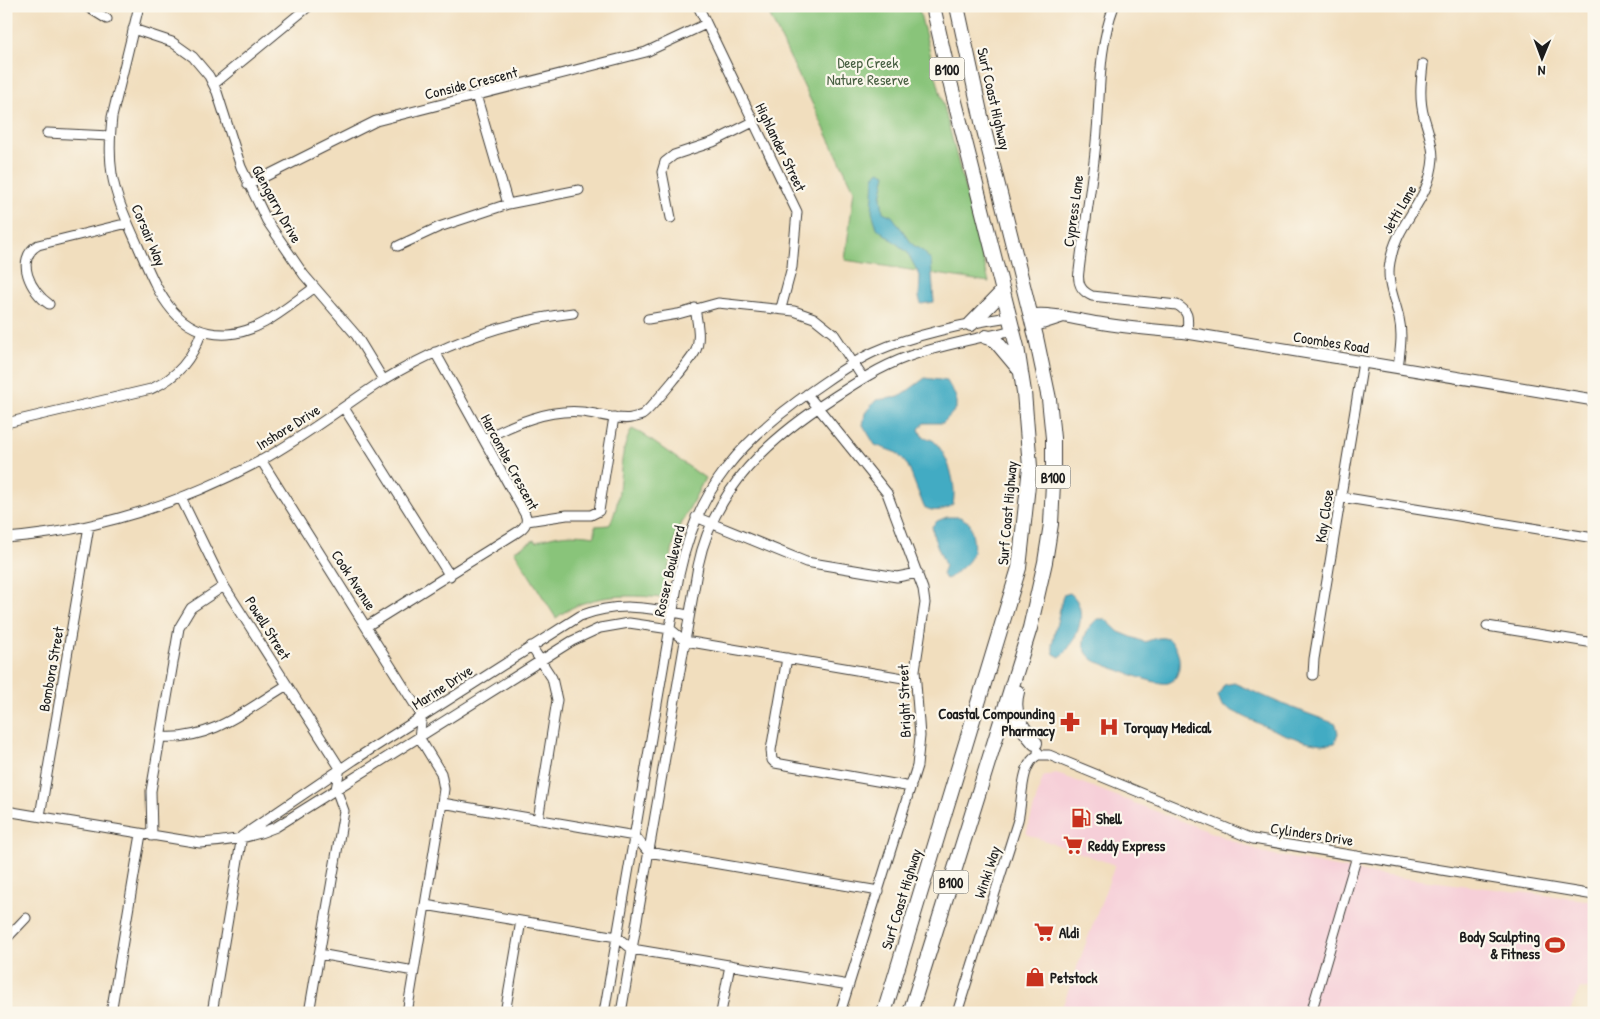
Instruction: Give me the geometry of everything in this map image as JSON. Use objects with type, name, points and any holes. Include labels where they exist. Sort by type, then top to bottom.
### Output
[{"type":"main road","name":"Surf Coast Highway","points":[[884,1013],[1019,568],[1030,468],[1021,371],[933,6]]},
{"type":"main road","name":"Surf Coast Highway","points":[[910,1013],[1030,628],[1044,562],[1050,524],[1053,483],[1053,438],[1048,399],[1032,321],[982,126],[957,6]]},
{"type":"main road","points":[[962,132],[982,126]]},
{"type":"main road","points":[[972,324],[1003,291]]},
{"type":"main road","points":[[1011,324],[1032,321]]},
{"type":"main road","points":[[986,337],[994,339],[1021,371]]},
{"type":"main road","points":[[1030,628],[1030,646],[1015,698],[1015,709],[1022,730],[1037,749]]},
{"type":"street","points":[[86,6],[107,19]]},
{"type":"street","name":"Corsair Way","points":[[139,6],[112,117],[110,136],[112,174],[128,222],[166,304],[182,320],[202,332],[227,334],[251,329],[276,315],[314,288]]},
{"type":"street","points":[[214,84],[309,6]]},
{"type":"street","name":"Highlander Street","points":[[698,6],[797,212],[792,267],[781,308]]},
{"type":"street","name":"Cypress Lane","points":[[1114,6],[1104,36],[1096,142],[1079,271],[1079,284],[1082,289],[1092,296],[1177,304],[1187,311],[1189,316],[1187,333]]},
{"type":"street","name":"Conside Crescent","points":[[248,185],[376,121],[646,52],[706,24]]},
{"type":"street","name":"Glengarry Drive","points":[[133,29],[160,36],[178,46],[202,66],[214,84],[232,143],[248,185],[271,228],[314,288],[344,320],[384,380]]},
{"type":"street","name":"Jetti Lane","points":[[1398,368],[1401,330],[1390,286],[1389,265],[1399,232],[1428,185],[1432,166],[1432,144],[1420,95],[1423,64]]},
{"type":"street","points":[[476,95],[508,204]]},
{"type":"street","points":[[670,218],[662,172],[664,162],[674,155],[713,142],[753,122]]},
{"type":"street","points":[[47,133],[110,136]]},
{"type":"street","points":[[398,246],[439,226],[508,204],[579,190]]},
{"type":"street","points":[[49,304],[39,297],[27,274],[26,260],[31,248],[128,222]]},
{"type":"street","points":[[648,318],[678,314],[718,302],[781,308],[814,318],[834,334],[863,378]]},
{"type":"street","points":[[484,439],[528,419],[555,413],[580,412],[628,419],[643,414],[666,387],[683,372],[696,349],[698,327],[695,308]]},
{"type":"street","name":"Inshore Drive","points":[[6,538],[89,526],[146,511],[181,498],[262,460],[384,380],[434,352],[537,317],[573,312]]},
{"type":"street","name":"Coombes Road","points":[[1032,321],[1062,317],[1127,328],[1187,333],[1594,400]]},
{"type":"street","name":"Rosser Boulevard","points":[[604,1013],[682,558],[696,517],[714,484],[738,452],[770,421],[854,362],[899,343],[972,324],[1011,324]]},
{"type":"street","name":"Rosser Boulevard","points":[[621,1013],[684,641],[701,552],[712,522],[727,494],[746,468],[775,439],[818,407],[863,378],[906,357],[955,343],[986,337],[1011,324]]},
{"type":"street","points":[[6,423],[151,389],[161,384],[189,360],[202,332]]},
{"type":"street","name":"Harcombe Crescent","points":[[367,626],[522,530],[526,521],[525,514],[434,352]]},
{"type":"street","name":"Kay Close","points":[[1313,674],[1363,362]]},
{"type":"street","name":"Bright Street","points":[[807,394],[887,493],[918,573],[925,604],[916,654],[915,680],[920,746],[911,787],[840,1013]]},
{"type":"street","points":[[344,408],[450,576]]},
{"type":"street","points":[[526,521],[558,516],[591,514],[599,511],[614,417]]},
{"type":"street","name":"Cook Avenue","points":[[262,460],[422,716]]},
{"type":"street","points":[[1341,497],[1594,538]]},
{"type":"street","name":"Powell Street","points":[[181,498],[224,586],[340,768]]},
{"type":"street","points":[[696,517],[806,562],[890,576],[918,573]]},
{"type":"street","name":"Bombora Street","points":[[40,816],[89,526]]},
{"type":"street","points":[[152,836],[151,791],[181,621],[191,608],[224,586]]},
{"type":"street","name":"Marine Drive","points":[[242,836],[340,768],[580,616],[596,610],[626,606],[689,615]]},
{"type":"street","name":"Marine Drive","points":[[6,811],[200,843],[257,834],[276,827],[579,637],[600,628],[629,623],[670,628]]},
{"type":"street","points":[[1487,626],[1594,643]]},
{"type":"street","points":[[670,628],[684,641],[915,680]]},
{"type":"street","points":[[531,646],[555,686],[557,700],[538,820]]},
{"type":"street","points":[[786,658],[771,750],[772,760],[775,763],[911,787]]},
{"type":"street","points":[[160,737],[183,738],[215,729],[287,684]]},
{"type":"street","points":[[407,1013],[444,789],[441,773],[419,737],[422,716]]},
{"type":"street","name":"Cylinders Drive","points":[[1037,749],[1253,839],[1594,895]]},
{"type":"street","name":"Winki Way","points":[[957,1013],[1018,820],[1022,804],[1025,771],[1037,749]]},
{"type":"street","points":[[309,1013],[344,811],[336,789],[340,768]]},
{"type":"street","points":[[442,803],[635,836],[648,852],[879,891]]},
{"type":"street","points":[[111,1013],[141,834]]},
{"type":"street","points":[[212,1013],[242,836]]},
{"type":"street","points":[[1311,1013],[1357,856]]},
{"type":"street","points":[[425,905],[618,938],[632,948],[849,985]]},
{"type":"street","points":[[6,939],[26,918]]},
{"type":"street","points":[[505,1013],[521,921]]},
{"type":"street","points":[[319,954],[414,970]]},
{"type":"street","points":[[721,1013],[730,965]]},
{"type":"shaded area","points":[[1056,773],[1265,853],[1372,874],[1594,901],[1594,989],[1580,988],[1569,1013],[1060,1013],[1115,865],[1026,834],[1043,777]]},
{"type":"green space","name":"Deep Creek Nature Reserve","points":[[765,6],[918,6],[989,282],[845,260],[854,190]]},
{"type":"green space","points":[[632,429],[705,478],[676,534],[662,598],[621,596],[593,600],[580,604],[556,618],[514,551],[534,540],[536,542],[558,535],[580,534],[595,536],[595,526],[609,525],[617,502],[623,453]]},
{"type":"water","points":[[879,171],[886,174],[881,197],[883,212],[892,216],[913,245],[924,252],[931,261],[934,302],[921,304],[919,298],[920,276],[907,252],[877,228],[872,212],[874,177]]},
{"type":"water","points":[[925,378],[947,381],[956,397],[956,409],[943,423],[924,423],[919,429],[922,436],[933,440],[941,449],[953,480],[953,504],[939,510],[924,507],[908,466],[897,453],[875,445],[863,425],[865,413],[876,400],[899,397]]},
{"type":"water","points":[[947,517],[960,517],[970,523],[974,549],[965,565],[946,579],[942,575],[945,565],[934,538],[932,526],[937,521]]},
{"type":"water","points":[[1070,593],[1080,608],[1081,617],[1072,643],[1060,657],[1054,654],[1052,645],[1063,595]]},
{"type":"water","points":[[1097,619],[1105,619],[1119,632],[1144,642],[1159,638],[1167,639],[1173,643],[1179,658],[1179,666],[1174,680],[1168,683],[1153,682],[1095,661],[1086,651],[1084,640],[1088,629]]},
{"type":"water","points":[[1234,683],[1282,704],[1336,724],[1338,733],[1335,743],[1323,744],[1294,738],[1222,706],[1218,696],[1224,685]]},
{"type":"place","name":"Coastal Compounding Pharmacy","points":[[1070,722]]},
{"type":"place","name":"Torquay Medical","points":[[1109,727]]},
{"type":"place","name":"Shell","points":[[1081,818]]},
{"type":"place","name":"Reddy Express","points":[[1073,845]]},
{"type":"place","name":"Aldi","points":[[1044,932]]},
{"type":"place","name":"Body Sculpting & Fitness","points":[[1555,945]]},
{"type":"place","name":"Petstock","points":[[1035,977]]}]
